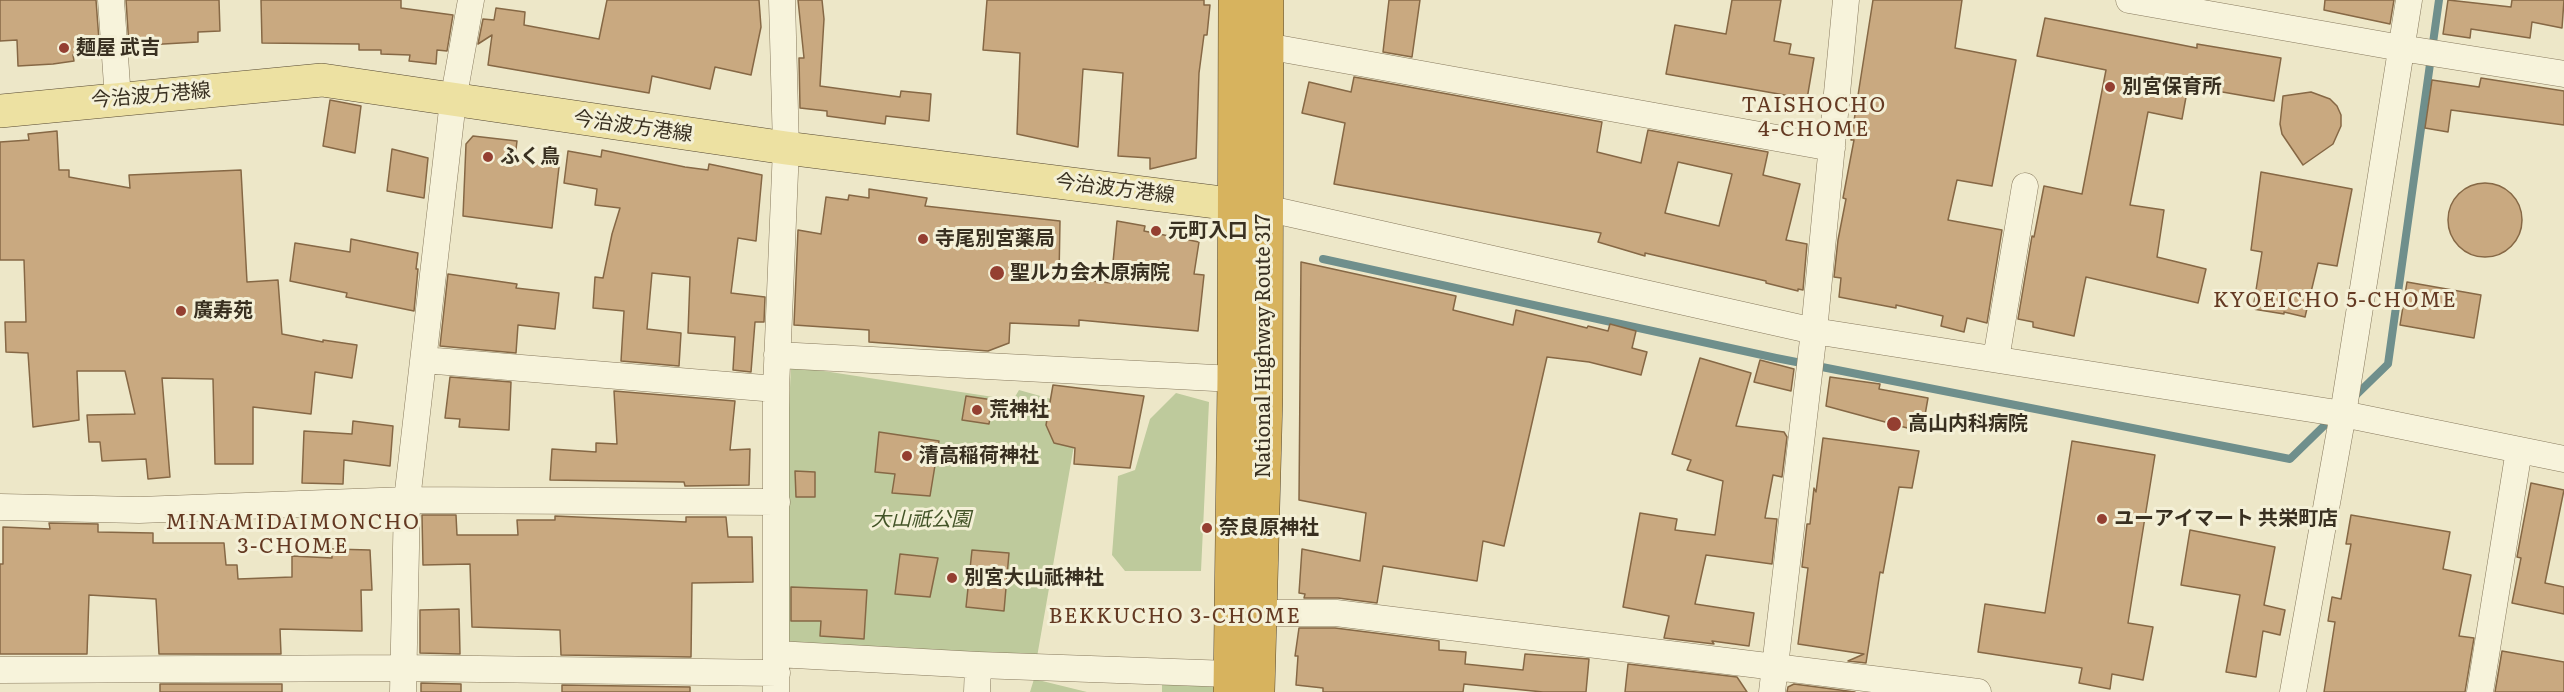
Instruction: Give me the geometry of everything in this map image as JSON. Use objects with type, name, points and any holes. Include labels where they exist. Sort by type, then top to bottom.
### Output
[{"type":"highway","name":"National Highway Route 317","points":[[1230,683],[1235,0]]},
{"type":"highway","name":"National Highway Route 317","points":[[1258,692],[1266,398],[1267,0]]},
{"type":"main road","name":"今治波方港線","points":[[0,111],[322,81],[786,148],[1265,208]]},
{"type":"street","points":[[111,0],[118,99]]},
{"type":"street","points":[[403,680],[407,500],[453,101],[471,0]]},
{"type":"street","points":[[776,673],[776,389],[786,148],[782,0]]},
{"type":"street","points":[[1773,680],[1814,331],[1846,0]]},
{"type":"street","points":[[2129,0],[2564,74]]},
{"type":"street","points":[[2293,692],[2343,414],[2409,0]]},
{"type":"street","points":[[1266,46],[1832,148]]},
{"type":"street","points":[[1996,359],[2025,186]]},
{"type":"street","points":[[1265,208],[1814,331],[2343,414],[2564,459]]},
{"type":"street","points":[[777,355],[1234,379]]},
{"type":"street","points":[[424,360],[776,389]]},
{"type":"street","points":[[2480,692],[2518,450]]},
{"type":"street","points":[[0,507],[139,510],[407,500],[777,502]]},
{"type":"street","points":[[1260,613],[1336,613],[1773,680],[1978,692]]},
{"type":"street","points":[[0,670],[403,680],[776,673],[978,665],[1230,683]]},
{"type":"street","points":[[977,692],[978,665]]},
{"type":"green space","name":"大山祇公園","points":[[791,366],[1013,400],[1019,390],[1051,399],[1048,406],[1080,411],[1037,657],[778,646]]},
{"type":"green space","points":[[1176,393],[1209,402],[1201,571],[1125,571],[1112,555],[1118,476],[1135,470],[1150,419]]},
{"type":"green space","points":[[1034,679],[1087,692],[1030,692]]},
{"type":"green space","points":[[1208,679],[1227,692],[1162,692],[1162,680]]},
{"type":"building","points":[[0,0],[96,0],[100,54],[73,55],[74,61],[18,66],[17,40],[0,41]]},
{"type":"building","points":[[126,0],[219,0],[220,31],[198,32],[198,42],[129,46]]},
{"type":"building","points":[[261,0],[401,0],[401,8],[453,15],[447,51],[437,50],[436,64],[409,61],[410,55],[381,54],[381,50],[359,50],[359,44],[262,43]]},
{"type":"building","points":[[607,0],[759,0],[761,27],[751,75],[715,67],[710,89],[652,76],[649,93],[488,65],[492,35],[478,44],[483,19],[494,20],[496,8],[525,12],[524,25],[599,39]]},
{"type":"building","points":[[798,0],[822,0],[824,19],[820,86],[900,97],[901,91],[931,94],[929,121],[886,116],[885,124],[827,116],[827,111],[800,108],[799,58],[804,58]]},
{"type":"building","points":[[987,0],[1204,0],[1204,5],[1210,5],[1207,35],[1204,35],[1199,73],[1196,158],[1150,169],[1150,158],[1118,156],[1123,73],[1083,69],[1078,147],[1017,134],[1020,53],[983,50]]},
{"type":"building","points":[[1389,0],[1420,0],[1412,57],[1383,52]]},
{"type":"building","points":[[1732,0],[1781,0],[1774,41],[1791,44],[1789,54],[1814,58],[1807,99],[1666,74],[1675,25],[1726,34]]},
{"type":"building","points":[[1873,0],[1962,0],[1955,48],[2016,60],[1992,186],[1957,180],[1948,220],[2002,230],[1987,323],[1967,318],[1964,332],[1941,326],[1943,316],[1896,305],[1896,308],[1839,297],[1841,278],[1834,277],[1838,240],[1846,199],[1843,198],[1854,140],[1851,140]]},
{"type":"building","points":[[2325,0],[2394,0],[2390,24],[2324,10]]},
{"type":"building","points":[[2448,0],[2511,7],[2512,0],[2564,0],[2562,28],[2532,22],[2530,38],[2471,29],[2470,38],[2443,34]]},
{"type":"building","points":[[2045,18],[2197,48],[2197,44],[2281,58],[2274,101],[2188,86],[2182,119],[2148,112],[2130,205],[2164,210],[2157,257],[2206,269],[2198,303],[2086,277],[2074,336],[2033,327],[2033,322],[2018,319],[2032,236],[2034,237],[2044,186],[2082,194],[2106,70],[2037,56]]},
{"type":"building","points":[[1354,77],[1602,122],[1597,152],[1641,163],[1648,130],[1768,152],[1763,175],[1800,184],[1786,240],[1807,244],[1803,290],[1798,289],[1798,291],[1766,283],[1766,281],[1645,253],[1645,256],[1598,242],[1601,233],[1334,184],[1345,123],[1302,113],[1309,82],[1351,92]],"holes":[[[1678,162],[1732,174],[1719,226],[1665,213]]]},
{"type":"building","points":[[2481,78],[2564,91],[2564,125],[2451,110],[2448,132],[2425,128],[2432,80],[2479,87]]},
{"type":"building","points":[[2311,92],[2330,99],[2337,106],[2341,115],[2341,126],[2333,144],[2303,165],[2282,134],[2280,124],[2283,96]]},
{"type":"building","points":[[330,100],[361,106],[355,153],[323,146]]},
{"type":"building","points":[[57,131],[59,170],[69,170],[69,177],[130,188],[129,175],[241,170],[247,282],[278,280],[282,334],[323,342],[323,340],[357,345],[352,378],[315,372],[311,414],[253,407],[253,464],[215,464],[213,379],[162,378],[170,477],[148,479],[146,459],[102,461],[100,442],[89,442],[87,415],[135,414],[125,371],[77,371],[79,420],[33,427],[28,353],[6,352],[5,322],[26,322],[24,260],[0,260],[0,142],[29,140],[28,134]]},
{"type":"building","points":[[473,136],[517,141],[515,158],[559,167],[552,228],[463,216],[466,144]]},
{"type":"building","points":[[392,149],[428,158],[424,198],[387,191]]},
{"type":"building","points":[[602,150],[685,167],[708,170],[709,164],[762,175],[756,241],[738,238],[731,293],[765,297],[764,322],[755,322],[751,372],[733,370],[735,337],[688,333],[690,277],[652,273],[647,329],[681,333],[679,366],[621,361],[624,311],[593,308],[595,277],[603,278],[620,208],[595,205],[597,189],[564,183],[568,151],[601,157]]},
{"type":"building","points":[[2261,172],[2352,189],[2337,266],[2318,263],[2305,317],[2253,309],[2262,252],[2251,250]]},
{"type":"building","points":[[2485,183],[2506,189],[2516,199],[2522,220],[2516,241],[2506,251],[2485,257],[2464,251],[2454,241],[2448,220],[2454,199],[2464,189]]},
{"type":"building","points":[[869,189],[927,198],[925,206],[1060,221],[1059,277],[1111,283],[1117,221],[1145,226],[1144,231],[1199,242],[1194,274],[1204,275],[1198,331],[1079,320],[1079,326],[1010,323],[1009,343],[988,351],[869,342],[869,330],[794,325],[798,230],[821,234],[826,197],[848,200],[849,195],[869,198]]},
{"type":"building","points":[[351,239],[418,253],[414,311],[346,297],[347,293],[290,281],[295,243],[350,252]]},
{"type":"building","points":[[1301,262],[1456,296],[1453,310],[1513,325],[1516,310],[1587,328],[1588,326],[1608,331],[1610,324],[1636,331],[1632,348],[1647,352],[1641,375],[1589,362],[1547,357],[1504,546],[1483,541],[1477,581],[1383,566],[1377,603],[1338,598],[1304,598],[1305,594],[1299,593],[1302,549],[1360,561],[1366,513],[1299,500]]},
{"type":"building","points":[[448,274],[517,284],[516,288],[559,293],[555,329],[518,325],[516,353],[440,346]]},
{"type":"building","points":[[2407,282],[2481,295],[2474,338],[2400,325]]},
{"type":"building","points":[[1700,358],[1751,373],[1736,426],[1784,432],[1787,437],[1782,477],[1773,475],[1765,518],[1777,519],[1772,564],[1706,555],[1695,604],[1754,613],[1749,646],[1664,638],[1669,616],[1623,607],[1640,513],[1677,519],[1675,530],[1715,535],[1723,481],[1687,470],[1691,460],[1672,454]]},
{"type":"building","points":[[1760,360],[1794,369],[1791,391],[1754,382]]},
{"type":"building","points":[[450,377],[511,382],[509,430],[459,427],[460,419],[445,418]]},
{"type":"building","points":[[1830,377],[1880,384],[1879,389],[1928,398],[1922,432],[1826,406]]},
{"type":"building","points":[[1053,385],[1144,396],[1130,468],[1074,464],[1075,448],[1054,443],[1046,425]]},
{"type":"building","points":[[614,391],[735,401],[730,450],[750,449],[749,485],[685,486],[684,482],[550,480],[552,449],[596,452],[596,443],[617,444]]},
{"type":"building","name":"荒神社","points":[[966,396],[993,400],[989,424],[962,420]]},
{"type":"building","points":[[353,421],[393,426],[390,466],[344,460],[343,484],[302,483],[304,431],[352,434]]},
{"type":"building","name":"清高稲荷神社","points":[[879,432],[939,441],[930,496],[892,493],[895,474],[875,472]]},
{"type":"building","points":[[1823,438],[1919,451],[1912,488],[1899,487],[1883,573],[1880,572],[1866,663],[1848,661],[1864,654],[1798,644],[1808,568],[1802,567],[1807,524],[1810,524],[1814,488],[1816,492]]},
{"type":"building","points":[[2072,441],[2155,455],[2128,623],[2153,627],[2143,680],[2112,674],[2110,689],[2079,683],[2082,668],[1978,652],[1985,604],[2045,613]]},
{"type":"building","points":[[795,471],[815,472],[815,497],[796,497]]},
{"type":"building","points":[[2531,483],[2564,490],[2545,583],[2564,587],[2564,614],[2512,603],[2521,558],[2517,557]]},
{"type":"building","points":[[422,515],[456,515],[457,535],[518,535],[517,520],[555,520],[555,516],[686,522],[686,517],[726,517],[728,537],[752,537],[753,582],[692,583],[691,657],[561,655],[560,630],[472,627],[470,564],[423,565]]},
{"type":"building","points":[[2351,515],[2450,532],[2443,569],[2471,575],[2459,636],[2474,638],[2465,692],[2324,692],[2335,622],[2328,621],[2332,597],[2341,599],[2351,544],[2346,544]]},
{"type":"building","points":[[49,523],[98,524],[98,532],[153,533],[153,543],[224,543],[226,565],[237,565],[238,579],[292,577],[292,556],[332,558],[332,549],[370,550],[372,590],[361,590],[362,631],[280,629],[281,654],[159,654],[156,599],[89,595],[87,654],[0,654],[0,564],[3,564],[3,527],[50,529]]},
{"type":"building","points":[[2190,530],[2275,547],[2264,605],[2285,610],[2280,635],[2263,631],[2256,677],[2226,672],[2240,595],[2181,585]]},
{"type":"building","points":[[972,550],[1009,553],[1004,611],[966,607]]},
{"type":"building","points":[[900,554],[938,558],[930,597],[895,594]]},
{"type":"building","points":[[791,587],[867,590],[864,639],[820,636],[821,621],[791,621]]},
{"type":"building","points":[[459,609],[460,654],[420,653],[420,610]]},
{"type":"building","points":[[1299,628],[1335,628],[1439,641],[1439,650],[1466,652],[1465,664],[1523,670],[1525,654],[1589,659],[1586,692],[1543,692],[1464,684],[1463,692],[1323,692],[1323,688],[1296,685],[1298,656],[1295,656]]},
{"type":"building","points":[[2502,651],[2564,662],[2564,692],[2495,692]]},
{"type":"building","points":[[1628,664],[1737,677],[1747,692],[1625,692]]},
{"type":"building","points":[[421,683],[461,684],[461,692],[421,692]]},
{"type":"building","points":[[160,684],[282,684],[282,692],[160,692]]},
{"type":"building","points":[[1794,684],[1855,692],[1787,692],[1788,687]]},
{"type":"building","points":[[562,685],[690,687],[690,692],[562,692]]},
{"type":"waterway","points":[[2353,398],[2388,364],[2439,0]]},
{"type":"waterway","points":[[1323,259],[1776,358],[2290,459],[2331,419]]},
{"type":"place","name":"麺屋 武吉","points":[[64,48]]},
{"type":"place","name":"別宮保育所","points":[[2110,87]]},
{"type":"place","name":"ふく鳥","points":[[488,157]]},
{"type":"place","name":"元町入口","points":[[1156,231]]},
{"type":"place","name":"寺尾別宮薬局","points":[[923,239]]},
{"type":"place","name":"聖ルカ会木原病院","points":[[997,273]]},
{"type":"place","name":"廣寿苑","points":[[181,311]]},
{"type":"place","name":"荒神社","points":[[977,410]]},
{"type":"place","name":"高山内科病院","points":[[1894,424]]},
{"type":"place","name":"清高稲荷神社","points":[[907,456]]},
{"type":"place","name":"ユーアイマート 共栄町店","points":[[2102,519]]},
{"type":"place","name":"奈良原神社","points":[[1207,528]]},
{"type":"place","name":"別宮大山祇神社","points":[[952,578]]},
{"type":"district","name":"TAISHOCHO 4-CHOME","points":[[1814,118]]},
{"type":"district","name":"KYOEICHO 5-CHOME","points":[[2335,301]]},
{"type":"district","name":"MINAMIDAIMONCHO 3-CHOME","points":[[293,535]]},
{"type":"district","name":"BEKKUCHO 3-CHOME","points":[[1175,617]]}]
